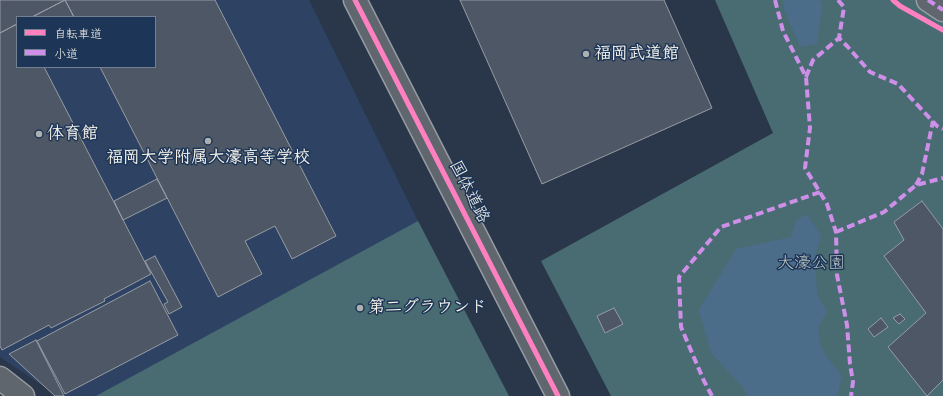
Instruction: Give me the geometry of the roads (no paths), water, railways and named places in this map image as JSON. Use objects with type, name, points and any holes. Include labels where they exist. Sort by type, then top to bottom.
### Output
[{"type":"street","name":"国体道路","points":[[355,0],[558,396]]},
{"type":"street","points":[[928,0],[943,10]]},
{"type":"street","points":[[0,378],[22,396]]},
{"type":"place","name":"福岡武道館","points":[[586,54]]},
{"type":"place","name":"体育館","points":[[39,134]]},
{"type":"place","name":"福岡大学附属大濠高等学校","points":[[208,141]]},
{"type":"place","name":"第二グラウンド","points":[[360,308]]},
{"type":"park label","name":"大濠公園","points":[[811,264]]}]
